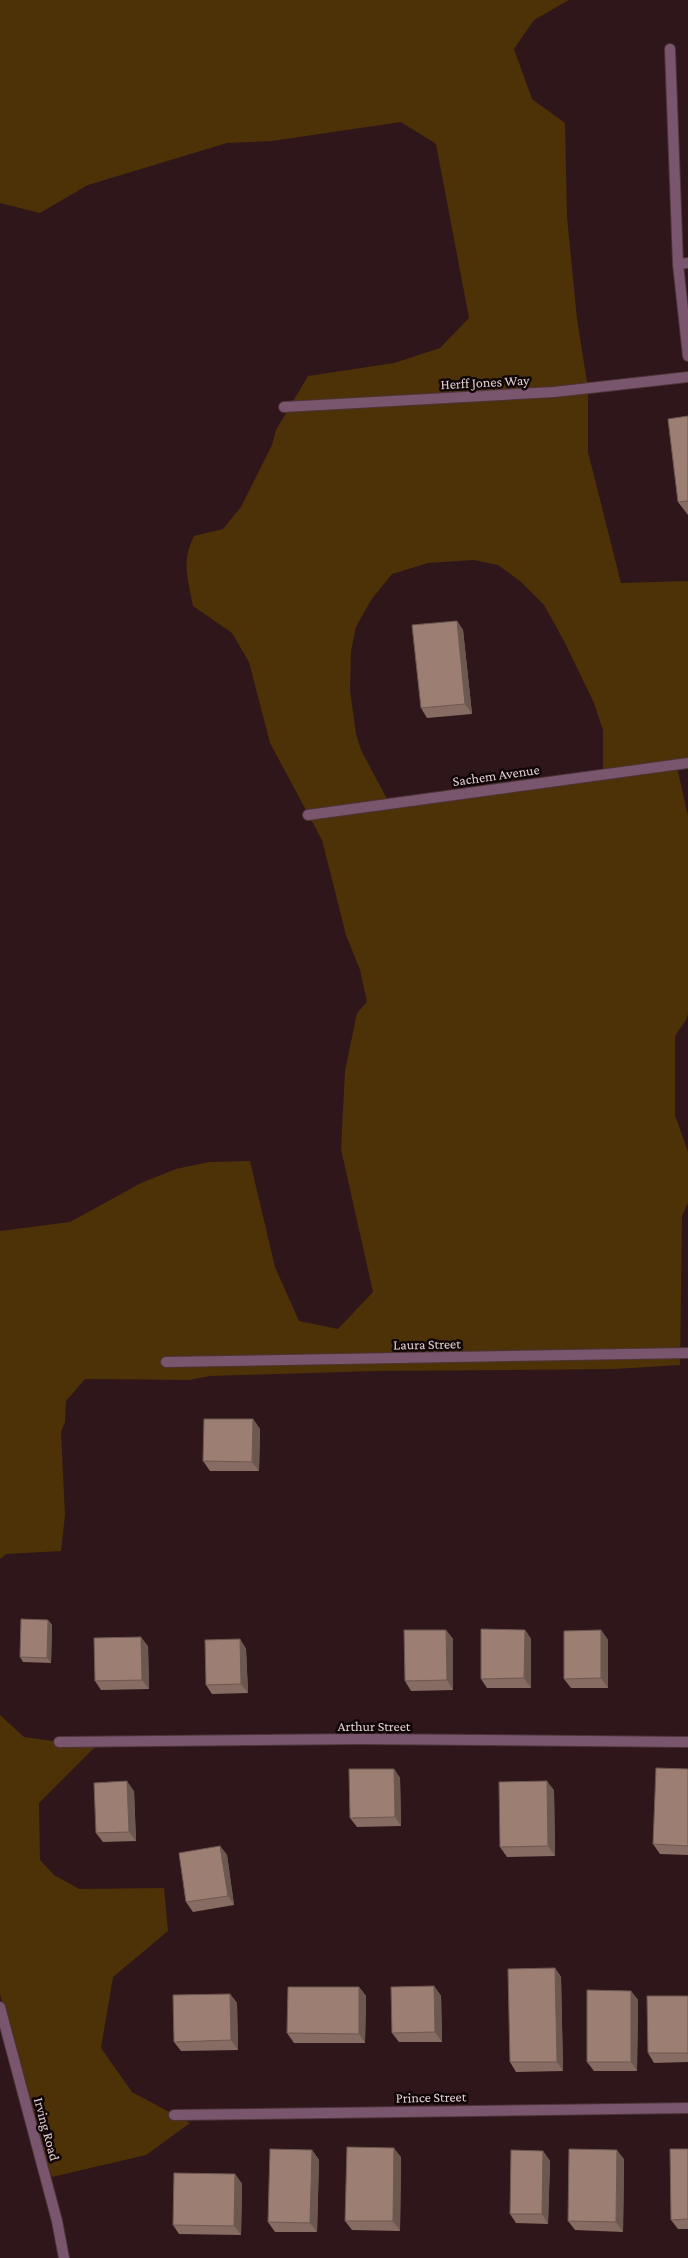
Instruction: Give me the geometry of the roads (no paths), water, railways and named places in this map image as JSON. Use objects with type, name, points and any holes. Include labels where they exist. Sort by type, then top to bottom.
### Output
[{"type":"street","points":[[670,49],[688,356]]},
{"type":"street","name":"Herff Jones Way","points":[[284,407],[554,392],[688,377]]},
{"type":"street","name":"Sachem Avenue","points":[[308,815],[688,763]]},
{"type":"street","name":"Laura Street","points":[[166,1362],[688,1353]]},
{"type":"street","name":"Arthur Street","points":[[59,1742],[350,1739],[688,1742]]},
{"type":"street","name":"Irving Road","points":[[0,2007],[57,2221],[64,2258]]},
{"type":"street","name":"Prince Street","points":[[174,2115],[688,2108]]}]
